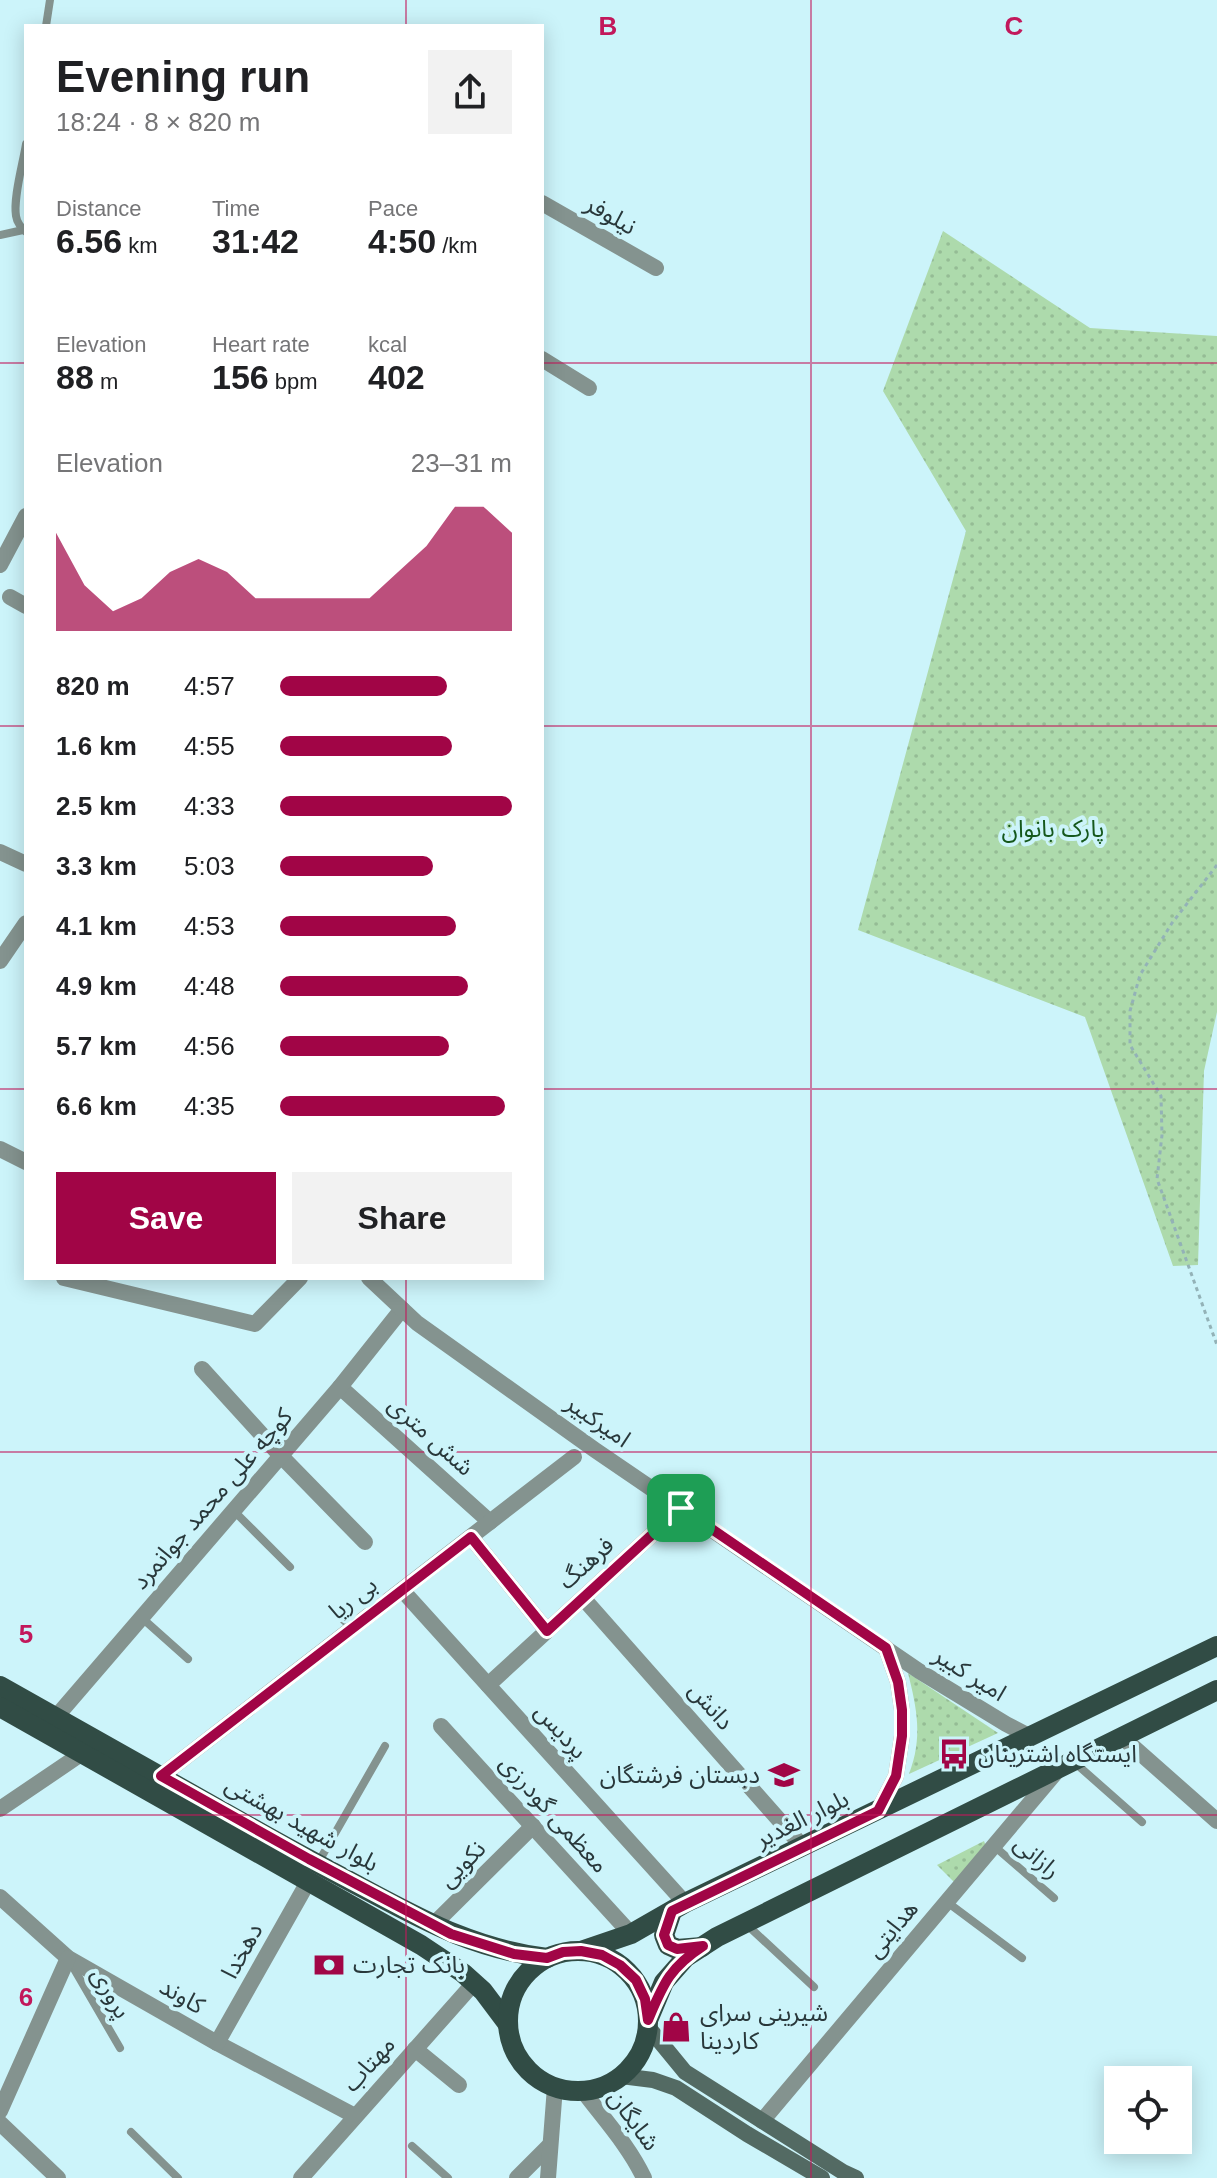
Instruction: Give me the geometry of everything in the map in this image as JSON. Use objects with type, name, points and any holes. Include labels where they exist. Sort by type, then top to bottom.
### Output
[{"type":"main road","name":"بلوار الغدیر","points":[[581,1951],[631,1934],[678,1907],[1217,1646]]},
{"type":"main road","name":"بلوار شهید بهشتی","points":[[0,1686],[161,1776],[458,1968],[483,1991],[507,2023]]},
{"type":"main road","points":[[856,2178],[685,2072],[648,2024],[645,1999],[636,1980],[620,1965],[602,1955],[563,1952],[530,1969],[518,1985],[510,2003],[507,2023],[514,2050],[522,2062],[542,2081],[555,2087],[583,2091],[597,2088],[621,2076],[637,2059],[646,2039],[648,2024],[664,1982],[686,1957],[703,1946],[1217,1690]]},
{"type":"main road","name":"بلوار شهید بهشتی","points":[[0,1707],[81,1754],[313,1873],[451,1934],[514,1954],[547,1958]]},
{"type":"main road","points":[[678,1907],[664,1935],[668,1945],[677,1949],[703,1946]]},
{"type":"main road","points":[[621,2076],[653,2080],[676,2088],[822,2178]]},
{"type":"street","name":"نیلوفر","points":[[544,204],[656,268]]},
{"type":"street","points":[[544,360],[589,388]]},
{"type":"street","points":[[0,565],[24,520]]},
{"type":"street","points":[[10,597],[24,605]]},
{"type":"street","points":[[0,852],[24,863]]},
{"type":"street","points":[[0,961],[24,926]]},
{"type":"street","points":[[0,1149],[24,1161]]},
{"type":"street","points":[[72,1280],[255,1324],[298,1280]]},
{"type":"street","name":"امیرکبیر","points":[[371,1280],[417,1323],[886,1648]]},
{"type":"street","name":"کوچه علی محمد جوانمرد","points":[[56,1717],[340,1387],[402,1309]]},
{"type":"street","points":[[202,1369],[365,1542]]},
{"type":"street","name":"شش متری","points":[[340,1387],[490,1522]]},
{"type":"street","name":"بی ریا","points":[[161,1776],[574,1457]]},
{"type":"street","name":"فرهنگ","points":[[488,1685],[681,1508]]},
{"type":"street","points":[[471,1537],[547,1631]]},
{"type":"street","name":"پردیس","points":[[402,1590],[488,1685],[678,1907]]},
{"type":"street","name":"دانش","points":[[583,1598],[803,1847]]},
{"type":"street","points":[[878,1811],[896,1776],[902,1736],[898,1682],[886,1648]]},
{"type":"street","name":"امیر کبیر","points":[[886,1648],[982,1710],[1031,1737]]},
{"type":"street","name":"معظمی گودرزی","points":[[441,1726],[528,1831],[631,1934]]},
{"type":"street","points":[[1122,1737],[1217,1821]]},
{"type":"street","points":[[0,1809],[81,1754]]},
{"type":"street","name":"هدایتی","points":[[762,2121],[1066,1765]]},
{"type":"street","name":"نکویی","points":[[433,1925],[528,1831]]},
{"type":"street","name":"دهخدا","points":[[217,2043],[313,1873]]},
{"type":"street","name":"کاوند","points":[[0,1897],[68,1958],[217,2043],[355,2116]]},
{"type":"street","points":[[0,2111],[68,1958]]},
{"type":"street","name":"مهتاب","points":[[301,2178],[474,1983]]},
{"type":"street","points":[[415,2049],[459,2085]]},
{"type":"street","points":[[0,2065],[16,2073]]},
{"type":"street","points":[[548,2178],[555,2087]]},
{"type":"street","name":"شایگان","points":[[583,2091],[623,2143],[644,2178]]},
{"type":"street","points":[[0,2123],[58,2178]]},
{"type":"street","points":[[517,2178],[550,2145]]},
{"type":"lane","points":[[46,24],[50,0]]},
{"type":"lane","points":[[0,235],[24,231],[16,219],[16,204],[24,156]]},
{"type":"lane","points":[[233,1511],[290,1567]]},
{"type":"lane","points":[[329,1606],[352,1628]]},
{"type":"lane","points":[[142,1618],[188,1659]]},
{"type":"lane","points":[[313,1873],[385,1746]]},
{"type":"lane","points":[[1066,1765],[1142,1822]]},
{"type":"lane","name":"رازانی","points":[[994,1846],[1054,1898]]},
{"type":"lane","points":[[947,1902],[1022,1958]]},
{"type":"lane","points":[[745,1924],[814,1987]]},
{"type":"lane","name":"پروری","points":[[68,1958],[120,2048]]},
{"type":"lane","points":[[131,2132],[178,2178]]},
{"type":"lane","points":[[412,2146],[448,2178]]},
{"type":"path","points":[[1217,865],[1172,923],[1140,975],[1130,1011],[1130,1045],[1161,1096],[1162,1135],[1157,1179],[1217,1345]]},
{"type":"green space","name":"پارک بانوان","points":[[943,231],[1090,328],[1217,336],[1217,1012],[1204,1071],[1198,1265],[1173,1266],[1085,1017],[858,930],[966,531],[883,391]]},
{"type":"green space","points":[[908,1673],[998,1733],[909,1774],[916,1748],[917,1724]]},
{"type":"green space","points":[[984,1841],[986,1846],[955,1883],[937,1865]]},
{"type":"place","name":"ایستگاه اشترینان","points":[[954,1754]]},
{"type":"place","name":"دبستان فرشتگان","points":[[784,1775]]},
{"type":"place","name":"بانک تجارت","points":[[329,1965]]},
{"type":"place","name":"شیرینی سرای کاردینا","points":[[676,2027]]},
{"type":"route","points":[[681,1508],[886,1648],[898,1682],[902,1736],[896,1776],[878,1811],[672,1911],[664,1935],[668,1945],[677,1949],[703,1946],[686,1957],[664,1982],[648,2020],[645,1999],[636,1980],[620,1965],[602,1955],[581,1951],[563,1952],[547,1958],[514,1954],[451,1934],[161,1776],[471,1537],[547,1631],[681,1508]]}]
